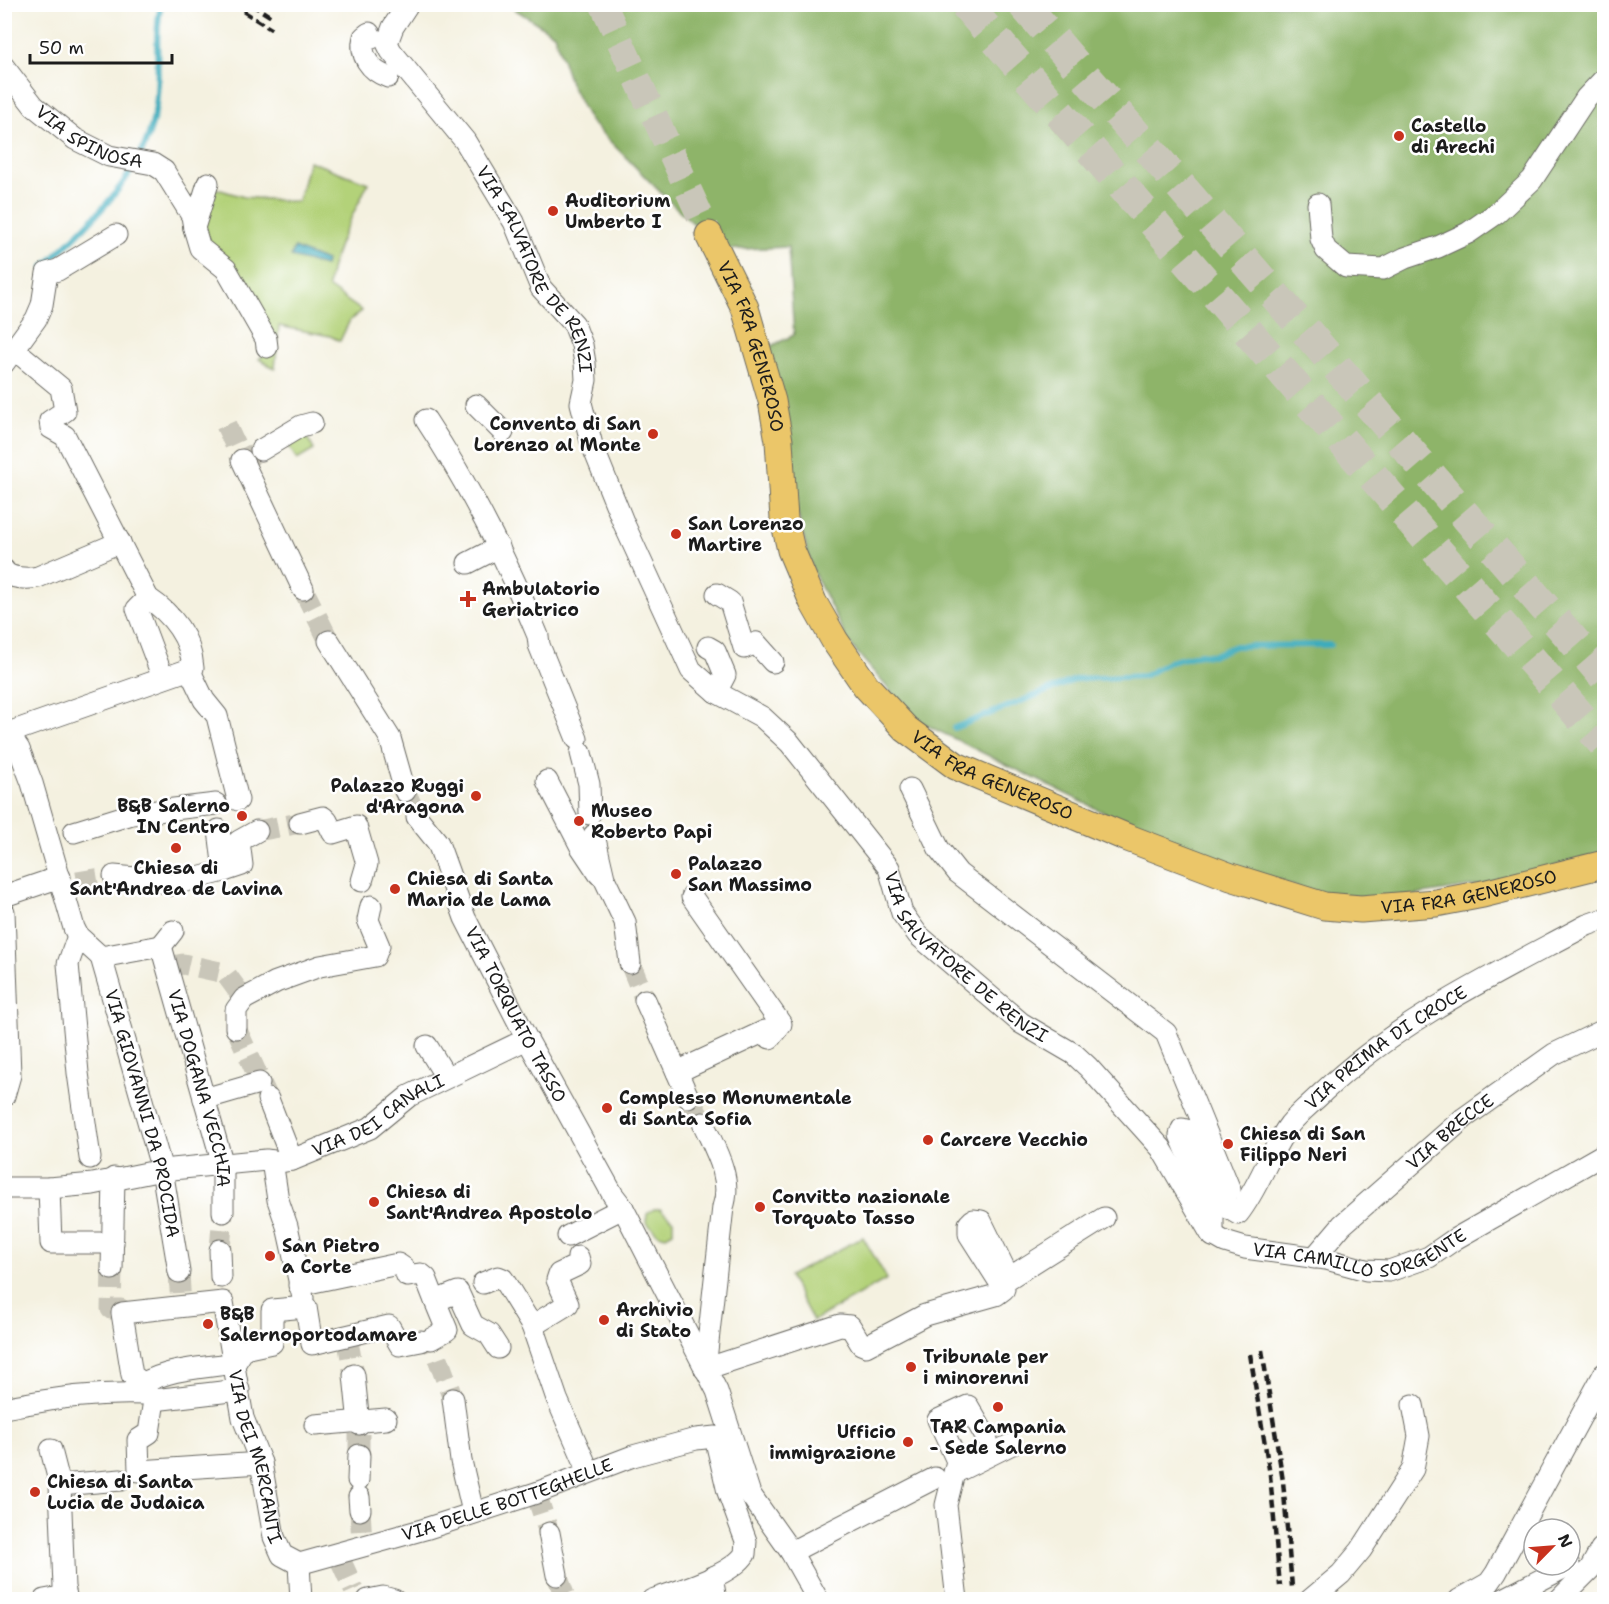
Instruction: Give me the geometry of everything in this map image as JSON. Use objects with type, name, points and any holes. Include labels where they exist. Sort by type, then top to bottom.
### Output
[{"type":"main road","name":"VIA FRA GENEROSO","points":[[710,235],[745,309],[772,401],[779,441],[784,519],[791,550],[813,602],[866,686],[906,729],[956,766],[1128,838],[1231,877],[1324,906],[1361,909],[1436,903],[1605,864]]},
{"type":"street","name":"VIA SALVATORE DE RENZI","points":[[408,4],[393,27],[387,43],[391,51],[465,141],[514,222],[541,288],[574,324],[582,345],[585,363],[586,380],[581,404],[592,445],[684,658],[704,683],[762,717],[790,743],[889,868],[902,913],[918,935],[1021,1023],[1081,1060],[1150,1136],[1179,1176],[1198,1215],[1213,1236]]},
{"type":"street","points":[[372,38],[368,33],[363,40],[366,59],[376,71],[388,77]]},
{"type":"street","name":"VIA SPINOSA","points":[[4,67],[34,106],[51,122],[92,149],[114,157],[153,164],[170,178],[192,216],[200,248],[225,269],[234,280],[266,339],[267,347]]},
{"type":"street","points":[[1318,204],[1321,239],[1326,250],[1346,267],[1383,269],[1438,246],[1467,233],[1509,204],[1546,163],[1586,98],[1605,79]]},
{"type":"street","points":[[194,228],[208,183]]},
{"type":"street","points":[[116,235],[58,270],[47,273],[42,304],[36,319],[10,356],[61,388],[65,411],[50,424],[66,436],[148,598],[167,611],[179,627],[192,656],[191,668],[204,700],[217,716],[238,800]]},
{"type":"street","points":[[484,406],[503,432]]},
{"type":"street","points":[[426,420],[453,461],[499,547],[534,627],[579,746],[589,784],[592,825],[604,878],[624,921],[630,963]]},
{"type":"street","points":[[261,450],[301,426],[312,423]]},
{"type":"street","points":[[242,460],[303,589]]},
{"type":"street","points":[[4,570],[10,576],[27,579],[38,577],[120,542]]},
{"type":"street","points":[[468,563],[499,547]]},
{"type":"street","points":[[717,594],[730,602],[744,648],[756,643],[773,662]]},
{"type":"street","points":[[148,598],[137,609],[159,669]]},
{"type":"street","points":[[329,641],[390,738],[405,791]]},
{"type":"street","points":[[708,647],[715,651],[725,675],[716,692]]},
{"type":"street","points":[[90,1158],[78,1073],[68,964],[78,936],[66,881],[32,783],[19,749],[6,734],[110,696],[159,669],[191,668]]},
{"type":"street","points":[[547,781],[581,847],[604,878]]},
{"type":"street","points":[[910,789],[949,865],[1039,937],[1158,1025],[1172,1042],[1229,1186],[1230,1192],[1222,1194],[1190,1131],[1182,1129],[1179,1135],[1214,1212],[1213,1236]]},
{"type":"street","points":[[74,832],[132,814],[216,804]]},
{"type":"street","points":[[300,823],[322,817],[327,821],[333,834],[356,826],[364,873]]},
{"type":"street","name":"VIA TORQUATO TASSO","points":[[417,817],[438,843],[465,918],[527,1039],[613,1196],[623,1208],[717,1391],[733,1486]]},
{"type":"street","points":[[219,830],[224,871]]},
{"type":"street","points":[[114,876],[157,880],[171,885],[224,871],[242,865],[239,841],[257,831]]},
{"type":"street","points":[[4,896],[66,881]]},
{"type":"street","points":[[677,1072],[778,1032],[692,897]]},
{"type":"street","points":[[236,1028],[236,1010],[244,999],[276,982],[320,966],[375,956],[379,946],[368,920],[371,906]]},
{"type":"street","points":[[4,912],[10,1075],[4,1096]]},
{"type":"street","name":"VIA PRIMA DI CROCE","points":[[1222,1194],[1228,1208],[1238,1214],[1263,1177],[1271,1154],[1291,1123],[1358,1059],[1458,995],[1587,925],[1605,919]]},
{"type":"street","points":[[78,936],[101,957]]},
{"type":"street","name":"VIA DOGANA VECCHIA","points":[[101,957],[167,939],[163,960],[168,967],[223,1165],[223,1212]]},
{"type":"street","name":"VIA GIOVANNI DA PROCIDA","points":[[101,957],[162,1170],[179,1272]]},
{"type":"street","points":[[1106,988],[1113,983],[1162,1017]]},
{"type":"street","points":[[645,1000],[688,1097]]},
{"type":"street","name":"VIA BRECCE","points":[[1314,1258],[1342,1225],[1464,1118],[1554,1054],[1605,1030]]},
{"type":"street","name":"VIA DEI CANALI","points":[[4,1188],[50,1188],[162,1170],[266,1160],[282,1161],[377,1125],[409,1096],[527,1039]]},
{"type":"street","points":[[427,1046],[446,1077]]},
{"type":"street","points":[[204,1099],[263,1091],[282,1161],[278,1200],[287,1226],[299,1286],[306,1307],[312,1344],[389,1326],[400,1345],[426,1340],[447,1330],[426,1278],[421,1274],[407,1276],[404,1268],[398,1264],[299,1286]]},
{"type":"street","points":[[703,1123],[722,1166],[728,1194],[723,1207],[705,1369],[844,1324],[850,1326],[861,1344],[866,1346],[925,1315],[996,1295],[1004,1290],[968,1231],[973,1220],[981,1221],[1009,1278],[1104,1218]]},
{"type":"street","name":"VIA CAMILLO SORGENTE","points":[[1213,1236],[1245,1248],[1314,1258],[1379,1272],[1408,1266],[1429,1257],[1455,1239],[1605,1154]]},
{"type":"street","points":[[111,1269],[114,1243],[114,1178]]},
{"type":"street","points":[[50,1188],[51,1243],[114,1243]]},
{"type":"street","points":[[568,1236],[623,1208]]},
{"type":"street","points":[[220,1250],[221,1277]]},
{"type":"street","points":[[532,1326],[568,1304],[557,1280],[559,1274],[580,1264],[578,1257]]},
{"type":"street","points":[[483,1283],[498,1277],[503,1278],[532,1326],[557,1399],[589,1472]]},
{"type":"street","points":[[435,1300],[458,1292],[473,1325],[489,1334],[498,1348]]},
{"type":"street","name":"VIA DEI MERCANTI","points":[[135,1387],[122,1313],[223,1302],[243,1418],[261,1463],[276,1546],[282,1555],[300,1563],[301,1599]]},
{"type":"street","points":[[4,1408],[56,1396],[135,1387],[162,1374],[235,1363],[244,1349],[272,1343],[272,1310],[306,1307]]},
{"type":"street","points":[[1459,1599],[1489,1583],[1496,1573],[1605,1374]]},
{"type":"street","points":[[354,1375],[359,1422]]},
{"type":"street","points":[[135,1387],[154,1400],[239,1390]]},
{"type":"street","points":[[453,1399],[461,1461],[473,1512]]},
{"type":"street","points":[[154,1400],[149,1433],[138,1440],[139,1471],[261,1463]]},
{"type":"street","points":[[1310,1599],[1329,1586],[1348,1566],[1413,1469],[1419,1436],[1413,1405]]},
{"type":"street","points":[[957,1599],[944,1475],[956,1455],[938,1420],[968,1406],[987,1439]]},
{"type":"street","points":[[315,1425],[386,1419]]},
{"type":"street","name":"VIA DELLE BOTTEGHELLE","points":[[300,1563],[339,1556],[363,1544],[425,1529],[536,1493],[633,1456],[696,1439],[715,1437],[733,1486]]},
{"type":"street","points":[[791,1552],[944,1475],[1010,1445]]},
{"type":"street","points":[[44,1599],[67,1598],[60,1485],[51,1450]]},
{"type":"street","points":[[359,1455],[359,1496]]},
{"type":"street","points":[[60,1485],[121,1480]]},
{"type":"street","points":[[733,1486],[750,1494],[791,1552],[818,1599]]},
{"type":"street","points":[[652,1599],[712,1576],[738,1562],[746,1551],[746,1541],[733,1486]]},
{"type":"street","points":[[549,1533],[557,1575]]},
{"type":"street","points":[[1582,1558],[1603,1547]]},
{"type":"street","points":[[1559,1599],[1590,1569],[1603,1547]]},
{"type":"street","points":[[712,1576],[716,1599]]},
{"type":"street","points":[[1502,1599],[1546,1577]]},
{"type":"street","points":[[361,1596],[394,1599]]},
{"type":"green space","points":[[508,5],[1604,5],[1604,853],[1481,885],[1371,902],[1302,889],[1174,847],[914,719],[849,643],[812,569],[791,488],[763,350],[794,335],[788,247],[722,250],[670,202],[589,120],[570,83],[554,34]]},
{"type":"green space","points":[[309,161],[368,183],[334,258],[328,287],[362,311],[350,320],[340,341],[330,336],[279,326],[275,369],[259,359],[268,351],[198,230],[214,188],[244,197],[298,202]]},
{"type":"green space","points":[[301,426],[314,450],[297,460],[283,436]]},
{"type":"green space","points":[[654,1209],[660,1209],[673,1220],[673,1232],[666,1236],[658,1234],[646,1222],[647,1214]]},
{"type":"green space","points":[[863,1237],[887,1279],[813,1321],[789,1276]]},
{"type":"water","points":[[294,248],[326,261],[325,266],[291,257]]},
{"type":"waterway","points":[[44,267],[98,213],[129,174],[141,153],[151,130],[156,105],[161,4]]},
{"type":"waterway","points":[[954,728],[1077,679],[1144,676],[1169,662],[1200,654],[1214,655],[1235,646],[1330,645]]},
{"type":"tunnel","points":[[603,4],[709,235]]},
{"type":"tunnel","points":[[965,4],[1604,744]]},
{"type":"tunnel","points":[[1023,4],[1604,676]]},
{"type":"tunnel","points":[[226,425],[242,460],[261,450]]},
{"type":"tunnel","points":[[303,589],[329,641]]},
{"type":"tunnel","points":[[405,791],[417,817]]},
{"type":"tunnel","points":[[257,831],[300,823]]},
{"type":"tunnel","points":[[77,882],[114,876]]},
{"type":"tunnel","points":[[630,963],[645,1000]]},
{"type":"tunnel","points":[[168,967],[183,964],[225,973],[244,999]]},
{"type":"tunnel","points":[[236,1028],[268,1098]]},
{"type":"tunnel","points":[[688,1097],[703,1123]]},
{"type":"tunnel","points":[[220,1250],[223,1212]]},
{"type":"tunnel","points":[[112,1269],[111,1309],[121,1309],[122,1313]]},
{"type":"tunnel","points":[[179,1272],[181,1307]]},
{"type":"tunnel","points":[[347,1336],[354,1375]]},
{"type":"tunnel","points":[[421,1341],[431,1339],[453,1399]]},
{"type":"tunnel","points":[[359,1424],[359,1455]]},
{"type":"tunnel","points":[[536,1493],[549,1533]]},
{"type":"tunnel","points":[[360,1510],[362,1542]]},
{"type":"tunnel","points":[[340,1559],[354,1590]]},
{"type":"tunnel","points":[[557,1575],[566,1600]]},
{"type":"railway","points":[[232,4],[271,29]]},
{"type":"railway","points":[[251,4],[273,18]]},
{"type":"railway","points":[[1262,1350],[1283,1481],[1292,1587]]},
{"type":"railway","points":[[1250,1354],[1270,1475],[1280,1586]]},
{"type":"place","name":"Castello di Arechi","points":[[1399,136]]},
{"type":"place","name":"Auditorium Umberto I","points":[[553,211]]},
{"type":"place","name":"Convento di San Lorenzo al Monte","points":[[653,434]]},
{"type":"place","name":"San Lorenzo Martire","points":[[676,534]]},
{"type":"place","name":"Ambulatorio Geriatrico","points":[[468,599]]},
{"type":"place","name":"Palazzo Ruggi d'Aragona","points":[[476,796]]},
{"type":"place","name":"B&B Salerno IN Centro","points":[[242,816]]},
{"type":"place","name":"Museo Roberto Papi","points":[[579,821]]},
{"type":"place","name":"Chiesa di Sant'Andrea de Lavina","points":[[176,848]]},
{"type":"place","name":"Palazzo San Massimo","points":[[676,874]]},
{"type":"place","name":"Chiesa di Santa Maria de Lama","points":[[395,889]]},
{"type":"place","name":"Complesso Monumentale di Santa Sofia","points":[[607,1108]]},
{"type":"place","name":"Carcere Vecchio","points":[[928,1140]]},
{"type":"place","name":"Chiesa di San Filippo Neri","points":[[1228,1144]]},
{"type":"place","name":"Chiesa di Sant'Andrea Apostolo","points":[[374,1202]]},
{"type":"place","name":"Convitto nazionale Torquato Tasso","points":[[760,1207]]},
{"type":"place","name":"San Pietro a Corte","points":[[270,1256]]},
{"type":"place","name":"Archivio di Stato","points":[[604,1320]]},
{"type":"place","name":"B&B Salernoportodamare","points":[[208,1324]]},
{"type":"place","name":"Tribunale per i minorenni","points":[[911,1367]]},
{"type":"place","name":"TAR Campania - Sede Salerno","points":[[998,1407]]},
{"type":"place","name":"Ufficio immigrazione","points":[[908,1442]]},
{"type":"place","name":"Chiesa di Santa Lucia de Judaica","points":[[35,1492]]}]
